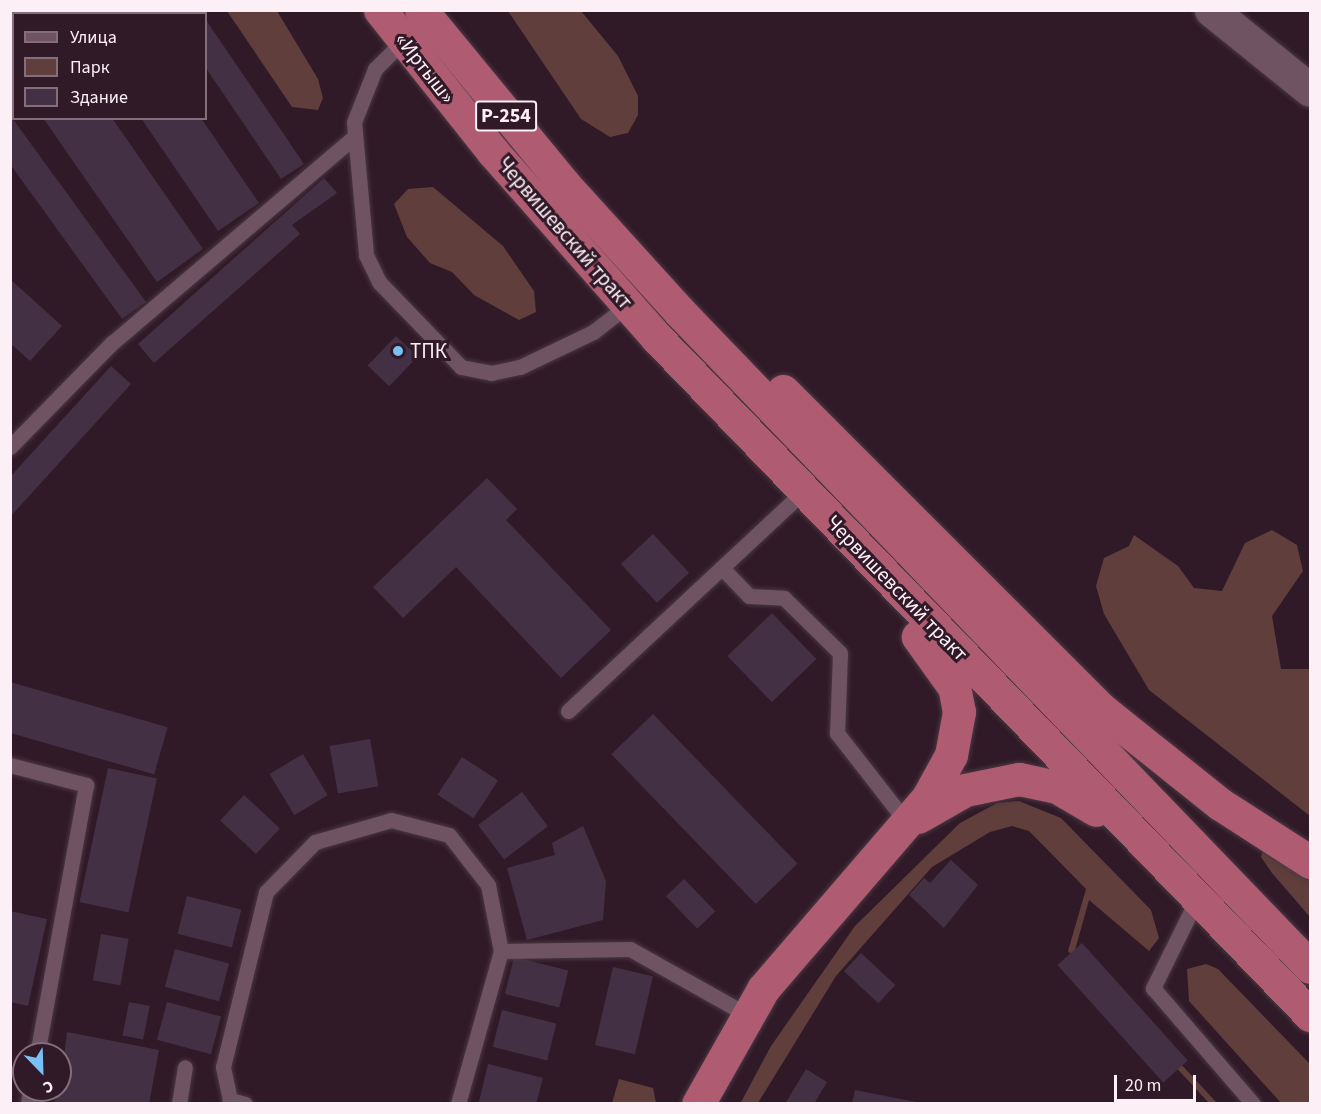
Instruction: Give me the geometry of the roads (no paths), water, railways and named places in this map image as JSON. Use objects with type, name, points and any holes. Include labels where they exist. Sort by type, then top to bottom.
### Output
[{"type":"highway","name":"«Иртыш»","points":[[381,10],[621,311],[664,377],[796,498]]},
{"type":"highway","name":"«Иртыш»","points":[[421,10],[594,217]]},
{"type":"highway","points":[[594,217],[735,344],[1101,709],[1220,804],[1311,862]]},
{"type":"highway","name":"Червишевский тракт","points":[[594,217],[830,472],[1311,967]]},
{"type":"highway","points":[[698,1104],[746,1014],[798,943],[907,823],[951,755],[959,712],[954,687],[917,636],[796,498]]},
{"type":"highway","name":"Червишевский тракт","points":[[796,498],[1198,897],[1311,1015]]},
{"type":"highway","points":[[907,823],[982,785],[1039,781],[1083,800],[1166,865]]},
{"type":"street","points":[[1211,10],[1311,90]]},
{"type":"lane","points":[[404,41],[375,69],[359,104],[354,137],[366,255],[379,282],[461,367],[491,373],[520,367],[621,311]]},
{"type":"lane","points":[[10,447],[112,343],[354,137]]},
{"type":"lane","points":[[568,711],[796,498]]},
{"type":"lane","points":[[722,568],[749,596],[784,598],[840,653],[837,733],[907,823]]},
{"type":"lane","points":[[10,765],[86,785],[39,1042]]},
{"type":"lane","points":[[245,1104],[230,1100],[223,1067],[266,892],[315,842],[391,820],[449,835],[488,885],[501,951],[458,1104]]},
{"type":"lane","points":[[1198,897],[1154,988],[1253,1104]]},
{"type":"lane","points":[[501,951],[630,949],[746,1014]]},
{"type":"lane","points":[[178,1104],[185,1067]]},
{"type":"place","name":"ТПК","points":[[398,351]]}]
